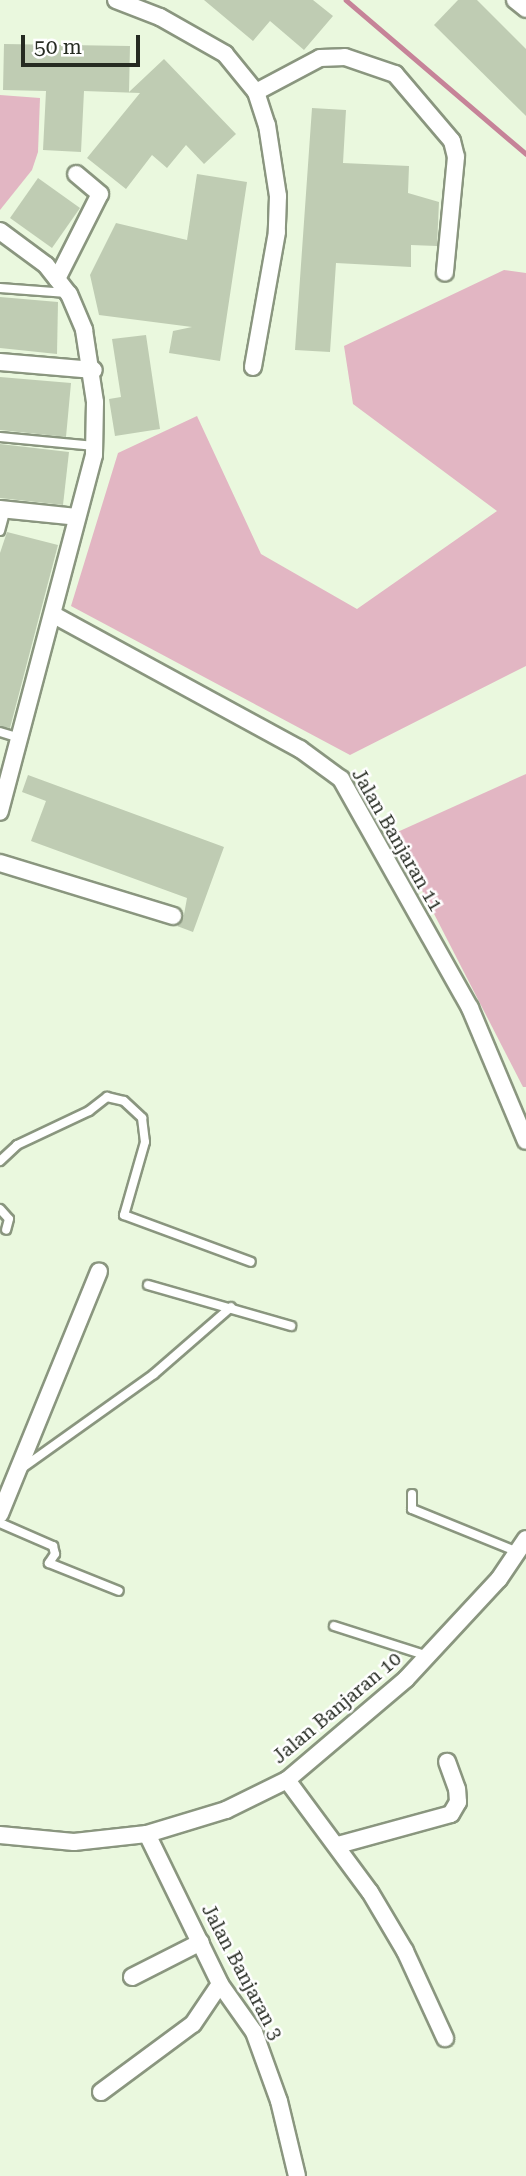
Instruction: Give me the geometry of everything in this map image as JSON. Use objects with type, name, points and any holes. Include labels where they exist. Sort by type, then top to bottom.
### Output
[{"type":"street","points":[[116,0],[160,17],[225,54],[256,92],[267,125],[278,196],[277,232],[253,366]]},
{"type":"street","points":[[514,0],[526,9]]},
{"type":"street","points":[[256,92],[320,58],[345,57],[395,74],[452,141],[456,157],[445,272]]},
{"type":"street","points":[[57,279],[100,194],[76,174]]},
{"type":"street","points":[[0,231],[57,279],[69,293],[93,370],[95,446],[54,615],[0,812]]},
{"type":"street","points":[[0,362],[93,370]]},
{"type":"street","points":[[3,509],[77,517]]},
{"type":"street","name":"Jalan Banjaran 11","points":[[54,615],[300,749],[341,779],[470,1008],[522,1121],[526,1141]]},
{"type":"street","points":[[0,863],[173,916]]},
{"type":"street","points":[[0,1514],[99,1271]]},
{"type":"street","name":"Jalan Banjaran 10","points":[[0,1835],[74,1842],[147,1834],[226,1810],[287,1780],[428,1656],[522,1545]]},
{"type":"street","points":[[338,1845],[451,1814],[458,1802],[457,1789],[447,1762]]},
{"type":"street","points":[[287,1780],[338,1845],[405,1951],[445,2038]]},
{"type":"street","name":"Jalan Banjaran 3","points":[[147,1834],[220,1984],[254,2032],[279,2101],[293,2174]]},
{"type":"street","points":[[132,1977],[201,1942]]},
{"type":"street","points":[[101,2092],[193,2024],[220,1984]]},
{"type":"lane","points":[[0,288],[69,293]]},
{"type":"lane","points":[[0,437],[95,446]]},
{"type":"lane","points":[[0,531],[3,509]]},
{"type":"lane","points":[[0,732],[20,738]]},
{"type":"lane","points":[[0,1161],[17,1145],[89,1111],[107,1097],[124,1101],[142,1118],[145,1142],[124,1215],[251,1262]]},
{"type":"lane","points":[[0,1209],[9,1219],[6,1230]]},
{"type":"lane","points":[[148,1284],[291,1326]]},
{"type":"lane","points":[[16,1472],[153,1374],[231,1307]]},
{"type":"lane","points":[[412,1494],[412,1509],[522,1545]]},
{"type":"lane","points":[[0,1523],[53,1546],[55,1555],[49,1563],[119,1591]]},
{"type":"lane","points":[[334,1626],[428,1656]]},
{"type":"shaded area","points":[[0,95],[40,98],[38,152],[32,170],[0,210]]},
{"type":"shaded area","points":[[504,270],[526,273],[526,666],[350,755],[71,606],[118,453],[197,416],[261,554],[357,609],[497,511],[353,404],[344,346]]},
{"type":"shaded area","points":[[526,774],[526,1087],[523,1087],[393,834]]},
{"type":"building","points":[[204,0],[313,0],[333,16],[304,50],[270,21],[253,41]]},
{"type":"building","points":[[458,0],[477,0],[526,49],[526,116],[434,25]]},
{"type":"building","points":[[4,44],[130,46],[129,92],[164,59],[236,134],[204,164],[186,145],[167,168],[152,155],[126,189],[87,158],[140,93],[84,91],[81,152],[43,150],[46,91],[3,90]]},
{"type":"building","points":[[312,108],[346,110],[343,163],[409,166],[408,193],[439,202],[437,246],[411,245],[411,267],[336,263],[330,352],[295,350]]},
{"type":"building","points":[[197,174],[247,182],[220,361],[169,353],[173,331],[192,327],[99,315],[90,275],[116,223],[187,240]]},
{"type":"building","points":[[38,178],[80,208],[52,248],[10,218]]},
{"type":"building","points":[[0,297],[58,302],[57,354],[0,348]]},
{"type":"building","points":[[146,335],[160,429],[115,436],[109,399],[121,397],[112,339]]},
{"type":"building","points":[[0,377],[71,383],[66,437],[0,430]]},
{"type":"building","points":[[0,444],[69,452],[63,505],[0,498]]},
{"type":"building","points":[[7,532],[58,545],[10,728],[0,726],[0,553]]},
{"type":"building","points":[[28,775],[224,847],[193,932],[177,926],[183,920],[187,898],[31,841],[46,801],[22,792]]},
{"type":"waterway","points":[[346,0],[526,154]]}]
